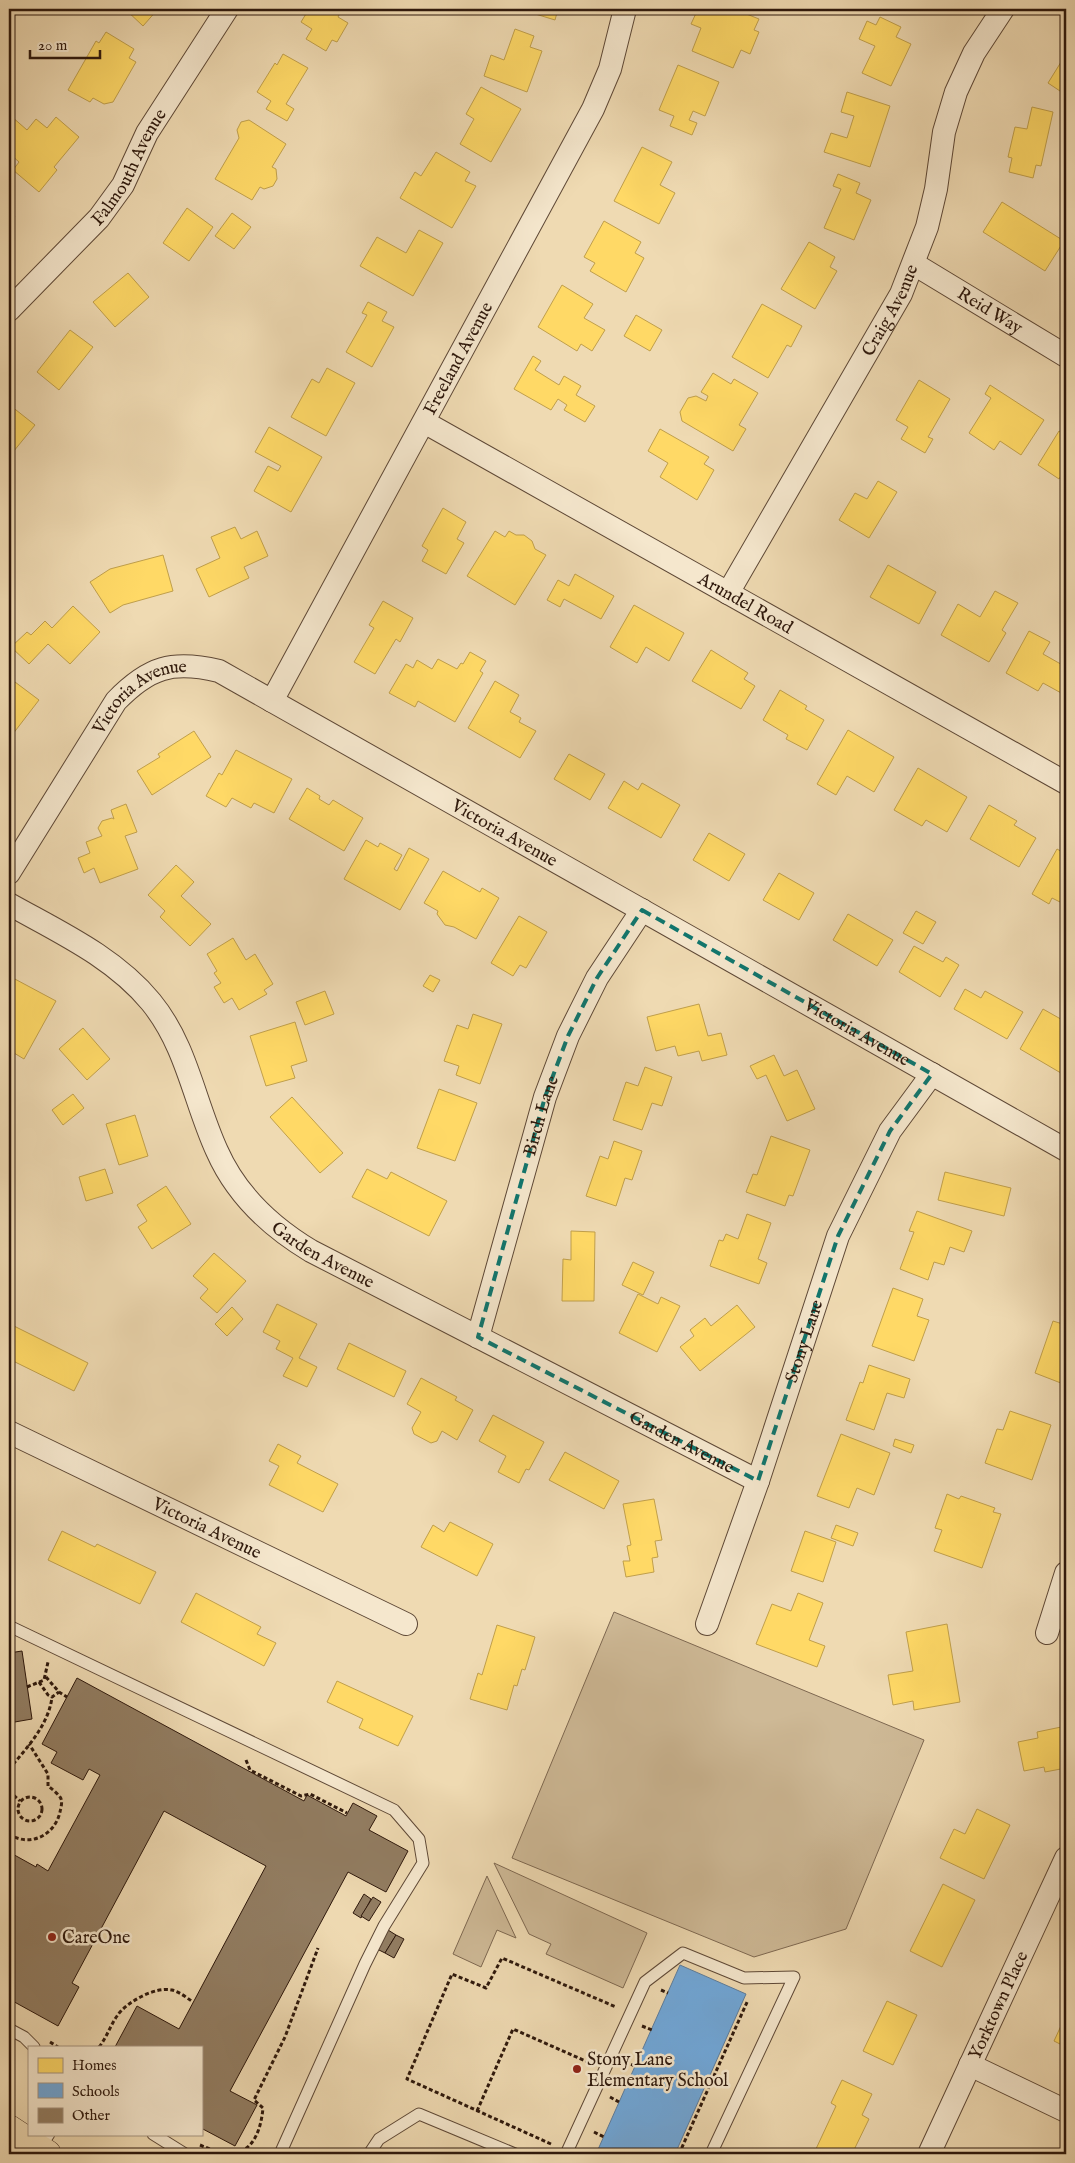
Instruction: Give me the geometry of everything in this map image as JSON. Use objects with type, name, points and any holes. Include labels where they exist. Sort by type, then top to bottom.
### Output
[{"type":"main road","points":[[9,2129],[40,2148]]},
{"type":"street","name":"Falmouth Avenue","points":[[9,310],[98,218],[123,185],[147,133],[227,9]]},
{"type":"street","name":"Freeland Avenue","points":[[272,700],[594,109],[610,68],[625,9]]},
{"type":"street","name":"Craig Avenue","points":[[728,593],[901,294],[927,227],[936,189],[944,132],[956,92],[974,53],[1003,9]]},
{"type":"street","name":"Reid Way","points":[[914,264],[1066,356]]},
{"type":"street","name":"Arundel Road","points":[[424,422],[1066,783]]},
{"type":"street","name":"Victoria Avenue","points":[[9,873],[116,701],[132,684],[158,670],[174,666],[195,665],[219,671],[1066,1150]]},
{"type":"street","name":"Garden Avenue","points":[[9,904],[100,956],[125,974],[152,1002],[171,1031],[186,1063],[217,1151],[235,1184],[259,1212],[287,1237],[758,1481]]},
{"type":"street","name":"Birch Lane","points":[[478,1337],[545,1097],[568,1036],[597,978],[642,910]]},
{"type":"street","name":"Stony Lane","points":[[707,1624],[758,1481],[838,1236],[890,1130],[932,1074]]},
{"type":"street","name":"Victoria Avenue","points":[[9,1432],[406,1624]]},
{"type":"street","points":[[1047,1633],[1066,1574]]},
{"type":"street","name":"Yorktown Place","points":[[929,2154],[1066,1858]]},
{"type":"street","points":[[970,2066],[1066,2111]]},
{"type":"lane","points":[[9,1626],[394,1810],[418,1838],[423,1863],[384,1926],[365,1964],[280,2154]]},
{"type":"lane","points":[[566,2154],[629,2013],[645,1982],[683,1953],[744,1978],[794,1978],[711,2154]]},
{"type":"lane","points":[[9,2029],[24,2037],[33,2046]]},
{"type":"lane","points":[[370,2154],[379,2139],[419,2114],[515,2154]]},
{"type":"lane","points":[[156,2136],[185,2154]]},
{"type":"path","points":[[27,1687],[44,1680],[48,1661]]},
{"type":"path","points":[[46,1677],[59,1692],[67,1697]]},
{"type":"path","points":[[39,1682],[48,1695],[52,1697]]},
{"type":"path","points":[[20,1801],[9,1789],[13,1776],[9,1769],[29,1744],[50,1712],[52,1697],[59,1692]]},
{"type":"path","points":[[9,1834],[19,1839],[31,1840],[44,1836],[54,1829],[60,1812],[60,1797],[48,1786],[48,1774],[29,1744]]},
{"type":"path","points":[[28,1796],[34,1797],[40,1802],[42,1813],[38,1819],[29,1822],[20,1817],[18,1806],[20,1801],[28,1796]]},
{"type":"path","points":[[234,2154],[243,2152],[252,2143],[258,2129],[263,2108],[254,2100],[285,2037],[318,1948]]},
{"type":"path","points":[[557,2147],[407,2079],[452,1974],[486,1988],[502,1958],[629,2013]]},
{"type":"path","points":[[100,2046],[105,2040],[117,2015],[140,1998],[166,1989],[175,1990],[193,2002]]},
{"type":"path","points":[[680,2154],[748,2000]]},
{"type":"path","points":[[478,2111],[513,2029],[594,2065]]},
{"type":"path","points":[[607,2096],[619,2102]]},
{"type":"path","points":[[591,2130],[604,2137]]},
{"type":"highlighted area","points":[[642,910],[932,1074],[890,1131],[838,1236],[758,1481],[478,1337],[545,1097],[568,1036],[597,978]]},
{"type":"shaded area","points":[[614,1612],[924,1740],[846,1929],[754,1957],[512,1858]]},
{"type":"shaded area","points":[[494,1863],[647,1933],[623,1988],[546,1954],[551,1944],[529,1934]]},
{"type":"shaded area","points":[[487,1876],[516,1938],[497,1930],[481,1967],[453,1954]]},
{"type":"building: Homes","points":[[125,9],[158,9],[143,26]]},
{"type":"building: Homes","points":[[309,9],[342,9],[338,17],[348,23],[337,42],[332,40],[326,51],[306,39],[312,29],[301,22]]},
{"type":"building: Homes","points":[[519,9],[558,9],[555,20]]},
{"type":"building: Homes","points":[[698,9],[734,9],[759,19],[754,30],[759,32],[750,54],[741,50],[733,68],[692,51],[701,28],[691,24]]},
{"type":"building: Homes","points":[[880,17],[901,27],[896,37],[911,44],[891,86],[862,73],[875,46],[859,39],[867,21],[876,25]]},
{"type":"building: Homes","points":[[515,29],[534,36],[530,47],[542,51],[527,92],[484,76],[491,55],[504,60]]},
{"type":"building: Homes","points":[[106,32],[134,49],[129,58],[136,62],[113,102],[104,104],[93,98],[90,102],[68,90],[96,41],[99,43]]},
{"type":"building: Homes","points":[[283,54],[308,68],[286,104],[294,109],[287,121],[266,109],[271,101],[257,92],[275,63],[277,65]]},
{"type":"building: Homes","points":[[1066,54],[1066,95],[1048,83]]},
{"type":"building: Homes","points":[[678,65],[719,82],[705,116],[693,111],[689,120],[697,123],[692,135],[670,126],[674,116],[659,110]]},
{"type":"building: Homes","points":[[481,87],[521,109],[491,162],[460,144],[474,119],[466,114]]},
{"type":"building: Homes","points":[[847,92],[890,106],[870,167],[824,152],[831,133],[847,138],[854,116],[841,112]]},
{"type":"building: Homes","points":[[1032,107],[1053,112],[1041,166],[1036,165],[1033,178],[1009,172],[1012,158],[1008,157],[1015,127],[1027,129]]},
{"type":"building: Homes","points":[[11,116],[27,130],[36,119],[47,128],[56,117],[79,137],[54,167],[57,170],[39,192],[13,170],[19,162],[9,153],[12,148],[9,145],[9,119]]},
{"type":"building: Homes","points":[[249,120],[286,144],[272,167],[276,169],[277,179],[273,186],[264,189],[260,187],[252,200],[215,179],[239,138],[237,130],[241,122]]},
{"type":"building: Homes","points":[[642,147],[672,162],[660,185],[675,193],[659,224],[614,201]]},
{"type":"building: Homes","points":[[436,152],[470,172],[465,181],[476,186],[452,228],[400,198],[415,172],[421,176]]},
{"type":"building: Homes","points":[[838,174],[860,183],[856,193],[871,200],[854,240],[824,228],[841,189],[833,186]]},
{"type":"building: Homes","points":[[1002,202],[1064,241],[1045,271],[983,232]]},
{"type":"building: Homes","points":[[187,208],[213,227],[189,261],[163,243]]},
{"type":"building: Homes","points":[[9,211],[15,216],[9,224]]},
{"type":"building: Homes","points":[[232,213],[251,227],[234,249],[215,236]]},
{"type":"building: Homes","points":[[604,221],[641,242],[635,253],[644,258],[626,292],[590,271],[595,263],[584,257]]},
{"type":"building: Homes","points":[[419,230],[443,243],[413,296],[360,266],[377,237],[406,253]]},
{"type":"building: Homes","points":[[809,242],[835,257],[830,267],[837,271],[815,309],[781,289]]},
{"type":"building: Homes","points":[[128,273],[149,297],[115,327],[93,302]]},
{"type":"building: Homes","points":[[562,285],[593,304],[584,318],[605,330],[592,351],[581,344],[577,351],[538,327]]},
{"type":"building: Homes","points":[[368,302],[387,312],[382,321],[394,327],[372,367],[346,352],[367,315],[362,313]]},
{"type":"building: Homes","points":[[762,304],[802,326],[791,347],[787,345],[768,378],[732,357]]},
{"type":"building: Homes","points":[[636,315],[662,330],[650,351],[624,336]]},
{"type":"building: Homes","points":[[70,330],[93,347],[59,390],[37,372]]},
{"type":"building: Homes","points":[[533,356],[541,361],[535,370],[559,385],[564,376],[581,386],[576,395],[595,406],[585,422],[564,410],[567,405],[558,399],[551,410],[514,389]]},
{"type":"building: Homes","points":[[327,368],[355,383],[326,436],[291,417],[312,379],[319,383]]},
{"type":"building: Homes","points":[[713,373],[731,384],[734,379],[758,393],[739,425],[746,429],[733,451],[682,421],[680,412],[688,398],[696,396],[706,401],[708,396],[701,392]]},
{"type":"building: Homes","points":[[919,380],[950,399],[928,437],[933,439],[925,453],[901,439],[908,427],[896,420]]},
{"type":"building: Homes","points":[[990,385],[1044,420],[1021,455],[1000,441],[994,450],[969,433],[991,398],[985,394]]},
{"type":"building: Homes","points":[[11,406],[35,425],[9,457],[9,409]]},
{"type":"building: Homes","points":[[269,427],[322,457],[291,512],[254,491],[268,466],[278,471],[281,466],[255,452]]},
{"type":"building: Homes","points":[[660,429],[709,457],[704,464],[714,470],[697,500],[660,477],[668,463],[648,451]]},
{"type":"building: Homes","points":[[1059,431],[1066,435],[1066,476],[1062,474],[1059,479],[1038,465]]},
{"type":"building: Homes","points":[[878,481],[897,492],[869,538],[839,520],[855,493],[867,499]]},
{"type":"building: Homes","points":[[443,508],[466,522],[457,539],[464,543],[446,574],[422,561],[428,550],[422,546]]},
{"type":"building: Homes","points":[[235,527],[241,539],[257,531],[268,556],[244,567],[249,578],[209,597],[196,569],[220,558],[211,537]]},
{"type":"building: Homes","points":[[495,531],[505,537],[509,531],[516,535],[524,535],[532,541],[535,549],[546,555],[515,605],[467,576]]},
{"type":"building: Homes","points":[[163,555],[173,591],[123,605],[110,613],[90,582],[110,569]]},
{"type":"building: Homes","points":[[888,565],[936,592],[919,624],[870,597]]},
{"type":"building: Homes","points":[[575,574],[614,596],[601,619],[564,599],[560,607],[547,600],[558,580],[569,586]]},
{"type":"building: Homes","points":[[995,591],[1018,603],[1002,630],[1006,633],[989,662],[941,635],[958,604],[980,617]]},
{"type":"building: Homes","points":[[383,601],[413,618],[400,642],[396,639],[375,674],[354,662],[374,628],[369,625]]},
{"type":"building: Homes","points":[[634,605],[684,633],[669,661],[646,647],[637,663],[610,647]]},
{"type":"building: Homes","points":[[73,606],[100,632],[70,664],[48,644],[29,664],[11,647],[27,632],[31,635],[45,621],[52,628]]},
{"type":"building: Homes","points":[[1029,631],[1050,642],[1043,654],[1066,667],[1066,688],[1063,694],[1043,683],[1038,691],[1006,673]]},
{"type":"building: Homes","points":[[711,650],[748,673],[744,679],[755,686],[741,709],[692,681]]},
{"type":"building: Homes","points":[[470,652],[486,661],[480,671],[483,673],[455,722],[418,701],[415,707],[389,693],[406,664],[413,668],[417,660],[432,669],[438,659],[457,669],[461,663],[463,664]]},
{"type":"building: Homes","points":[[495,681],[519,695],[510,712],[521,718],[519,722],[536,731],[520,758],[468,728]]},
{"type":"building: Homes","points":[[15,682],[39,700],[9,739],[9,690]]},
{"type":"building: Homes","points":[[780,690],[807,706],[805,709],[824,720],[807,750],[786,739],[788,735],[763,720]]},
{"type":"building: Homes","points":[[848,730],[894,757],[874,792],[847,776],[836,795],[817,784]]},
{"type":"building: Homes","points":[[194,731],[211,757],[152,795],[137,771],[160,757],[158,754]]},
{"type":"building: Homes","points":[[236,750],[292,779],[274,813],[254,803],[251,808],[232,798],[226,807],[206,796],[219,773],[222,775]]},
{"type":"building: Homes","points":[[569,754],[605,774],[590,800],[554,779]]},
{"type":"building: Homes","points":[[918,768],[967,797],[947,832],[926,820],[922,826],[894,810]]},
{"type":"building: Homes","points":[[624,781],[638,790],[642,783],[680,805],[661,838],[608,808]]},
{"type":"building: Homes","points":[[307,788],[320,796],[319,799],[329,805],[333,800],[363,818],[344,851],[289,819]]},
{"type":"building: Homes","points":[[126,804],[137,832],[125,836],[138,869],[100,883],[94,868],[84,873],[78,858],[90,853],[86,842],[102,836],[98,828],[102,821],[114,819],[111,810]]},
{"type":"building: Homes","points":[[989,805],[1017,821],[1014,825],[1036,838],[1019,867],[970,839]]},
{"type":"building: Homes","points":[[709,833],[745,854],[729,881],[693,860]]},
{"type":"building: Homes","points":[[366,840],[378,847],[380,843],[402,855],[394,869],[397,871],[409,848],[429,859],[400,910],[344,879]]},
{"type":"building: Homes","points":[[1057,849],[1066,854],[1066,905],[1052,898],[1049,904],[1032,894]]},
{"type":"building: Homes","points":[[176,865],[194,882],[181,896],[211,924],[190,946],[160,917],[165,911],[148,895]]},
{"type":"building: Homes","points":[[443,871],[480,892],[482,888],[499,898],[476,939],[454,927],[445,925],[437,914],[438,911],[424,903]]},
{"type":"building: Homes","points":[[779,873],[814,893],[799,920],[763,900]]},
{"type":"building: Homes","points":[[916,911],[936,922],[923,944],[903,933]]},
{"type":"building: Homes","points":[[848,914],[893,940],[877,966],[833,940]]},
{"type":"building: Homes","points":[[519,916],[547,932],[526,968],[520,965],[513,976],[491,963]]},
{"type":"building: Homes","points":[[233,938],[246,960],[255,954],[273,984],[264,990],[267,994],[239,1010],[232,998],[224,1003],[214,987],[221,983],[214,973],[217,971],[207,954]]},
{"type":"building: Homes","points":[[914,946],[943,962],[946,957],[959,965],[940,997],[899,972]]},
{"type":"building: Homes","points":[[430,975],[440,980],[433,992],[423,986]]},
{"type":"building: Homes","points":[[13,978],[56,1001],[24,1059],[9,1050],[9,986]]},
{"type":"building: Homes","points":[[965,989],[981,998],[985,991],[1023,1012],[1007,1039],[954,1009]]},
{"type":"building: Homes","points":[[325,991],[334,1014],[305,1025],[296,1002]]},
{"type":"building: Homes","points":[[699,1004],[708,1036],[721,1033],[727,1055],[702,1061],[699,1051],[678,1056],[675,1046],[656,1051],[647,1017]]},
{"type":"building: Homes","points":[[1043,1009],[1066,1022],[1066,1076],[1020,1049]]},
{"type":"building: Homes","points":[[473,1014],[502,1024],[480,1084],[456,1075],[459,1066],[444,1061],[457,1025],[468,1029]]},
{"type":"building: Homes","points":[[295,1022],[307,1061],[291,1066],[295,1078],[266,1086],[250,1036]]},
{"type":"building: Homes","points":[[83,1028],[110,1059],[87,1080],[59,1049]]},
{"type":"building: Homes","points":[[774,1055],[784,1076],[797,1070],[815,1109],[787,1121],[766,1075],[757,1079],[750,1066]]},
{"type":"building: Homes","points":[[645,1067],[672,1077],[662,1106],[652,1103],[642,1130],[613,1120],[626,1082],[638,1086]]},
{"type":"building: Homes","points":[[439,1089],[477,1103],[455,1161],[417,1148]]},
{"type":"building: Homes","points":[[73,1094],[84,1108],[63,1125],[52,1110]]},
{"type":"building: Homes","points":[[292,1097],[343,1153],[320,1173],[270,1117]]},
{"type":"building: Homes","points":[[135,1115],[148,1156],[119,1165],[106,1124]]},
{"type":"building: Homes","points":[[771,1136],[810,1150],[793,1196],[789,1195],[785,1206],[746,1192],[753,1174],[757,1175]]},
{"type":"building: Homes","points":[[614,1141],[642,1151],[632,1180],[625,1178],[616,1206],[586,1196],[600,1156],[608,1159]]},
{"type":"building: Homes","points":[[105,1169],[113,1193],[86,1201],[79,1177]]},
{"type":"building: Homes","points":[[367,1169],[387,1179],[391,1172],[447,1201],[429,1236],[352,1197]]},
{"type":"building: Homes","points":[[945,1172],[1011,1188],[1004,1216],[938,1200]]},
{"type":"building: Homes","points":[[166,1186],[191,1224],[152,1249],[138,1227],[147,1221],[137,1205]]},
{"type":"building: Homes","points":[[917,1211],[972,1231],[964,1252],[950,1247],[944,1265],[934,1262],[928,1280],[900,1269],[914,1232],[909,1231]]},
{"type":"building: Homes","points":[[747,1214],[771,1223],[758,1259],[767,1263],[759,1284],[710,1266],[719,1240],[723,1241],[726,1234],[738,1239]]},
{"type":"building: Homes","points":[[571,1231],[595,1232],[594,1301],[562,1301],[563,1259],[571,1260]]},
{"type":"building: Homes","points":[[214,1253],[246,1281],[217,1313],[200,1298],[208,1289],[193,1276]]},
{"type":"building: Homes","points":[[633,1262],[654,1272],[643,1295],[622,1285]]},
{"type":"building: Homes","points":[[893,1288],[923,1299],[917,1316],[929,1320],[914,1361],[872,1346]]},
{"type":"building: Homes","points":[[638,1294],[658,1304],[661,1297],[680,1306],[657,1352],[619,1333]]},
{"type":"building: Homes","points":[[277,1304],[317,1324],[299,1358],[317,1367],[307,1387],[283,1376],[293,1358],[276,1349],[280,1341],[263,1332]]},
{"type":"building: Homes","points":[[737,1305],[755,1327],[700,1371],[680,1347],[694,1336],[690,1330],[705,1318],[711,1326]]},
{"type":"building: Homes","points":[[232,1307],[243,1319],[227,1336],[215,1324]]},
{"type":"building: Homes","points":[[1053,1321],[1066,1325],[1066,1385],[1035,1373]]},
{"type":"building: Homes","points":[[10,1324],[88,1363],[74,1391],[9,1359]]},
{"type":"building: Homes","points":[[349,1343],[406,1371],[394,1397],[337,1369]]},
{"type":"building: Homes","points":[[869,1365],[910,1379],[904,1398],[887,1393],[874,1430],[846,1420],[860,1382],[863,1383]]},
{"type":"building: Homes","points":[[421,1378],[457,1397],[455,1400],[473,1410],[457,1440],[442,1431],[437,1441],[431,1443],[414,1434],[412,1428],[421,1412],[407,1404]]},
{"type":"building: Homes","points":[[1010,1411],[1051,1425],[1032,1480],[985,1463],[997,1429],[1003,1430]]},
{"type":"building: Homes","points":[[493,1415],[544,1442],[529,1470],[526,1469],[519,1483],[498,1472],[506,1456],[479,1441]]},
{"type":"building: Homes","points":[[841,1434],[890,1453],[874,1495],[857,1488],[849,1508],[817,1496]]},
{"type":"building: Homes","points":[[895,1439],[914,1445],[911,1453],[893,1446]]},
{"type":"building: Homes","points":[[278,1444],[301,1456],[297,1463],[338,1484],[323,1512],[269,1485],[279,1466],[269,1461]]},
{"type":"building: Homes","points":[[565,1452],[619,1481],[604,1509],[549,1480]]},
{"type":"building: Homes","points":[[947,1494],[959,1499],[961,1496],[995,1508],[993,1512],[1001,1514],[982,1568],[934,1551],[942,1530],[935,1528]]},
{"type":"building: Homes","points":[[654,1499],[662,1540],[655,1541],[658,1557],[652,1558],[654,1572],[626,1577],[623,1561],[630,1561],[627,1546],[631,1545],[623,1504]]},
{"type":"building: Homes","points":[[450,1522],[493,1544],[477,1576],[421,1547],[433,1525],[444,1532]]},
{"type":"building: Homes","points":[[836,1525],[858,1533],[853,1546],[831,1538]]},
{"type":"building: Homes","points":[[62,1531],[95,1547],[97,1544],[156,1572],[140,1604],[48,1560]]},
{"type":"building: Homes","points":[[805,1531],[836,1542],[823,1582],[791,1571]]},
{"type":"building: Homes","points":[[196,1593],[261,1627],[257,1634],[276,1643],[264,1666],[181,1622]]},
{"type":"building: Homes","points":[[798,1593],[823,1603],[809,1640],[825,1646],[817,1667],[756,1644],[772,1604],[791,1611]]},
{"type":"building: Homes","points":[[947,1624],[960,1702],[914,1710],[913,1701],[893,1705],[888,1675],[913,1671],[906,1632]]},
{"type":"building: Homes","points":[[497,1625],[535,1637],[525,1670],[522,1669],[517,1686],[514,1685],[507,1710],[470,1699],[478,1673],[482,1675]]},
{"type":"building: Homes","points":[[337,1681],[413,1716],[398,1746],[359,1728],[363,1719],[327,1702]]},
{"type":"building: Homes","points":[[1066,1726],[1066,1768],[1045,1772],[1044,1767],[1024,1771],[1018,1742],[1038,1738],[1037,1732]]},
{"type":"building: Homes","points":[[977,1809],[1010,1825],[984,1879],[940,1858],[954,1829],[965,1834]]},
{"type":"building: Homes","points":[[943,1884],[975,1900],[942,1967],[910,1951]]},
{"type":"building: Homes","points":[[887,2001],[917,2015],[893,2065],[863,2051]]},
{"type":"building: Homes","points":[[1066,2015],[1066,2047],[1054,2041]]},
{"type":"building: Homes","points":[[842,2080],[872,2094],[862,2115],[869,2119],[852,2154],[822,2154],[815,2151],[836,2106],[831,2103]]},
{"type":"building: Schools","name":"Stony Lane Elementary School","points":[[680,1965],[746,1994],[675,2154],[596,2154]]},
{"type":"building: Other","points":[[22,1651],[32,1719],[9,1723],[9,1653]]},
{"type":"building: Other","name":"CareOne","points":[[77,1678],[304,1801],[307,1795],[346,1816],[353,1803],[377,1816],[369,1830],[408,1851],[386,1892],[348,1872],[230,2091],[257,2105],[235,2146],[202,2129],[202,2046],[116,2046],[137,2006],[179,2029],[266,1866],[164,1811],[72,1983],[79,1987],[58,2026],[9,1999],[9,1852],[36,1867],[37,1864],[48,1871],[100,1775],[89,1769],[83,1780],[51,1763],[57,1752],[42,1744]]},
{"type":"building: Other","points":[[364,1894],[371,1899],[361,1918],[353,1913]]},
{"type":"building: Other","points":[[373,1897],[381,1902],[369,1921],[361,1916]]},
{"type":"building: Other","points":[[388,1930],[396,1935],[385,1953],[377,1949]]},
{"type":"building: Other","points":[[396,1935],[404,1939],[394,1958],[385,1953]]},
{"type":"place","name":"CareOne","points":[[52,1937]]},
{"type":"place","name":"Stony Lane Elementary School","points":[[577,2069]]}]
